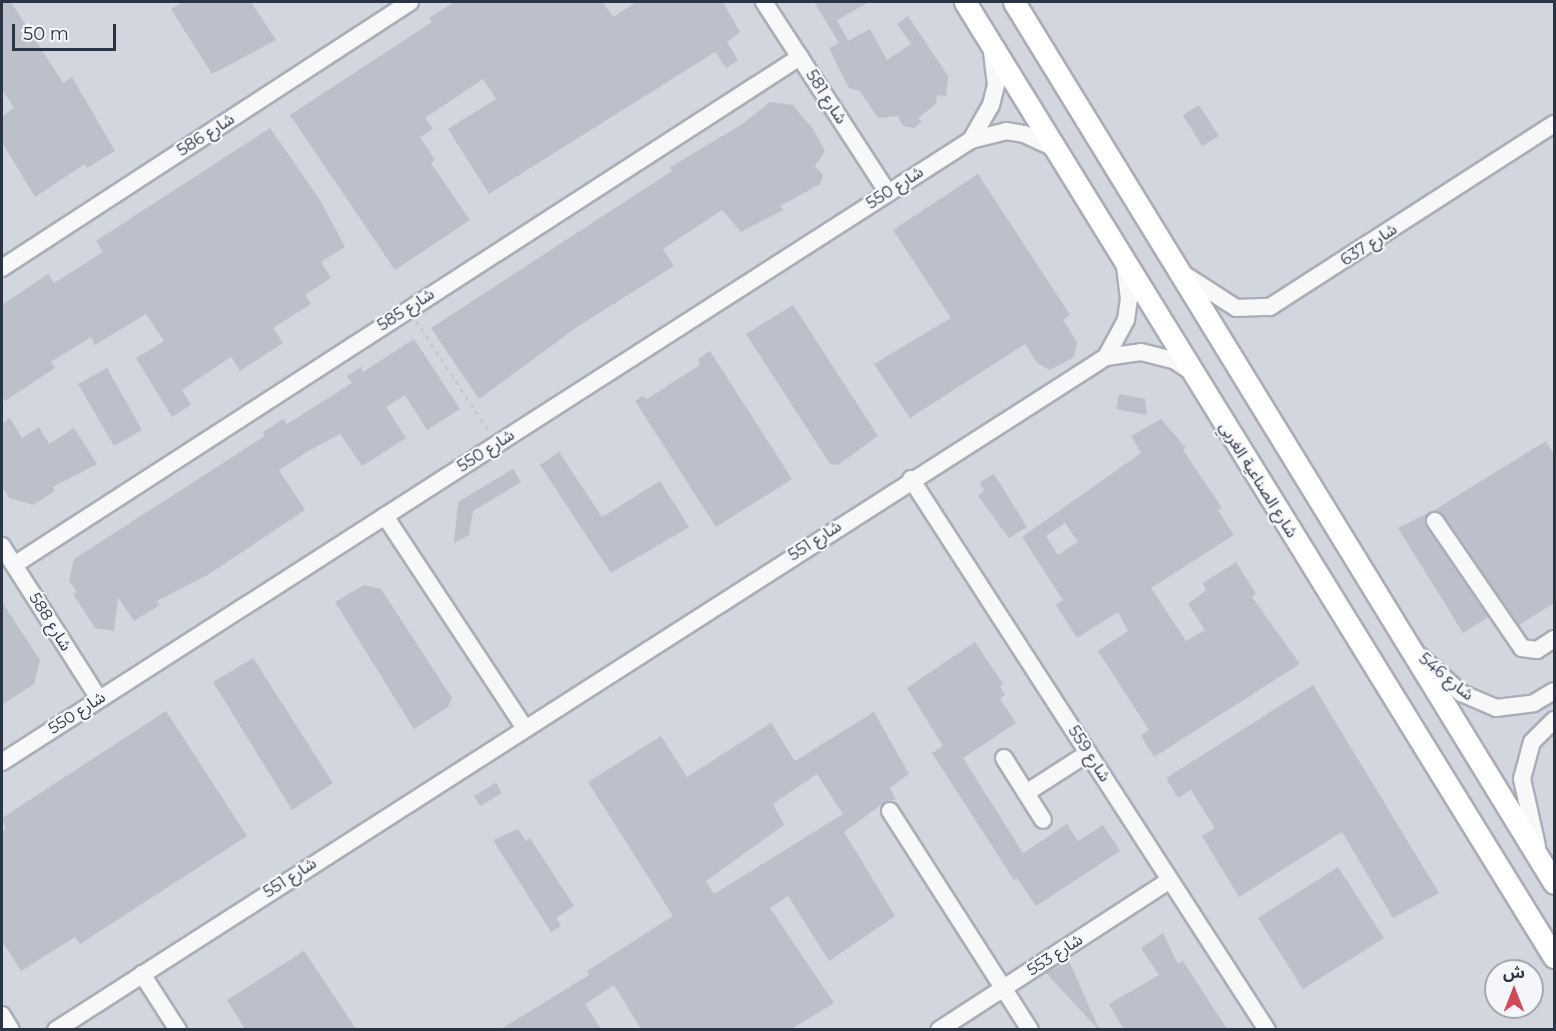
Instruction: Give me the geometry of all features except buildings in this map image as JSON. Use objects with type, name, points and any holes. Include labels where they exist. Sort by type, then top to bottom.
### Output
[{"type":"main road","name":"شارع الصناعية الغربي","points":[[965,2],[1124,258],[1189,370],[1554,957]]},
{"type":"main road","points":[[1014,2],[1554,883]]},
{"type":"street","name":"شارع 586","points":[[2,268],[410,2]]},
{"type":"street","name":"شارع 581","points":[[764,2],[888,193]]},
{"type":"street","name":"شارع 550","points":[[971,140],[992,105],[996,85],[990,42]]},
{"type":"street","name":"شارع 585","points":[[14,565],[800,57]]},
{"type":"street","name":"شارع 637","points":[[1178,270],[1236,308],[1270,307],[1554,124]]},
{"type":"street","name":"شارع 550","points":[[2,762],[971,140],[1006,131],[1024,134],[1058,150]]},
{"type":"street","name":"شارع 551","points":[[1106,357],[1126,320],[1129,299],[1124,258]]},
{"type":"street","name":"شارع 551","points":[[56,1029],[524,726],[1106,357],[1141,352],[1158,354],[1189,370]]},
{"type":"street","name":"شارع 559","points":[[911,479],[1267,1029]]},
{"type":"street","points":[[385,516],[524,726]]},
{"type":"street","points":[[1435,521],[1522,648],[1537,650],[1554,639]]},
{"type":"street","name":"شارع 588","points":[[2,546],[99,699]]},
{"type":"street","name":"شارع 546","points":[[1407,645],[1461,693],[1477,702],[1515,708],[1554,692]]},
{"type":"street","points":[[1541,861],[1522,779],[1532,742],[1554,720]]},
{"type":"street","points":[[1026,793],[1088,753]]},
{"type":"street","points":[[1004,758],[1043,820]]},
{"type":"street","points":[[890,811],[1003,988],[1034,1028]]},
{"type":"street","name":"شارع 553","points":[[940,1029],[1170,880]]},
{"type":"street","points":[[142,974],[178,1029]]},
{"type":"street","points":[[2,1015],[11,1029]]},
{"type":"path","points":[[408,309],[497,444]]},
{"type":"shaded area","points":[[2,2],[1554,2],[1554,1029],[2,1030]]}]
